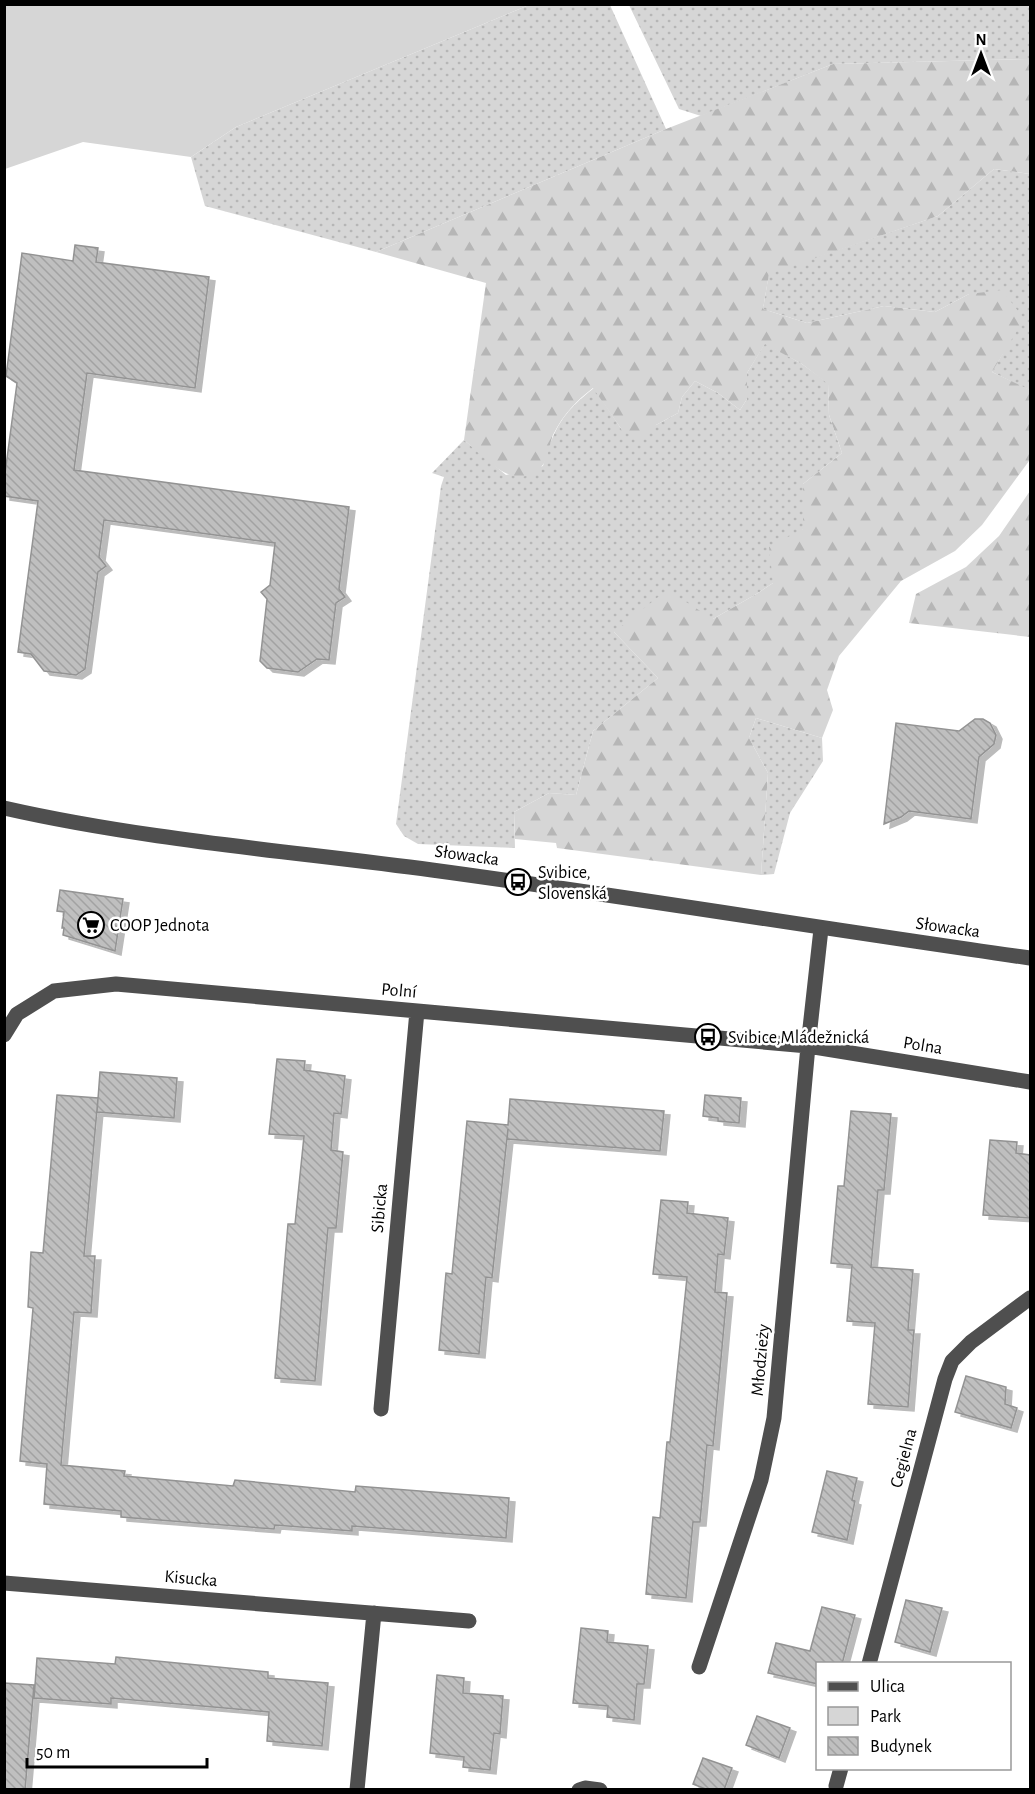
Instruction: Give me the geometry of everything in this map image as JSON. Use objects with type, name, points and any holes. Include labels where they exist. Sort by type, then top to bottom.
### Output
[{"type":"street","name":"Słowacka","points":[[4,808],[147,834],[518,882],[1030,958]]},
{"type":"street","name":"Młodzieży","points":[[699,1667],[761,1480],[774,1418],[821,928]]},
{"type":"street","name":"Polní","points":[[4,1035],[17,1014],[54,991],[116,984],[808,1046]]},
{"type":"street","name":"Sibicka","points":[[381,1409],[417,1011]]},
{"type":"street","name":"Polna","points":[[808,1046],[1030,1082]]},
{"type":"street","name":"Cegielna","points":[[870,1662],[945,1379],[952,1361],[971,1342],[1030,1298]]},
{"type":"street","name":"Kisucka","points":[[4,1583],[470,1621]]},
{"type":"street","points":[[357,1790],[374,1613]]},
{"type":"street","points":[[836,1786],[840,1770]]},
{"type":"street","points":[[579,1790],[600,1790]]},
{"type":"green space","points":[[4,5],[529,5],[236,127],[191,157],[83,142],[5,169]]},
{"type":"green space","points":[[529,5],[610,5],[666,129],[376,252],[205,206],[191,157],[236,127]]},
{"type":"green space","points":[[629,5],[1030,5],[1030,59],[833,64],[701,116],[679,109]]},
{"type":"green space","points":[[1030,59],[1030,174],[994,169],[938,216],[769,274],[763,309],[807,323],[884,306],[935,312],[969,294],[1002,290],[1024,319],[992,372],[1030,390],[1030,447],[1029,461],[982,525],[955,551],[901,581],[839,656],[827,690],[833,710],[822,738],[756,718],[749,738],[768,773],[761,875],[557,848],[556,843],[515,839],[514,812],[549,793],[576,795],[593,731],[658,678],[614,632],[667,590],[713,619],[773,583],[769,547],[803,529],[803,484],[842,453],[829,415],[828,384],[802,364],[765,344],[747,373],[747,399],[740,410],[718,393],[695,381],[682,397],[678,413],[656,425],[640,441],[622,430],[593,388],[562,420],[552,437],[544,464],[531,474],[521,477],[510,475],[490,463],[464,440],[486,283],[376,252],[666,129],[833,64]]},
{"type":"green space","points":[[994,169],[1030,174],[1030,398],[1029,390],[992,372],[1003,353],[969,294],[935,312],[884,306],[807,323],[763,309],[769,273],[938,216]]},
{"type":"green space","points":[[765,343],[802,364],[828,383],[829,415],[842,453],[803,484],[803,529],[773,583],[713,619],[614,632],[658,678],[593,731],[576,795],[549,793],[514,812],[515,848],[418,844],[404,836],[396,824],[444,477],[432,473],[464,440],[506,475],[543,466],[551,441],[561,422],[574,405],[594,388],[622,430],[656,425],[678,413],[682,397],[695,381],[718,393],[740,410],[747,399],[747,373]]},
{"type":"green space","points":[[1030,491],[1030,637],[909,623],[916,594],[966,567],[999,536]]},
{"type":"green space","points":[[756,718],[822,738],[823,761],[790,813],[774,874],[761,875],[768,773],[749,738]]},
{"type":"building","points":[[75,245],[98,248],[96,262],[209,277],[195,388],[87,373],[74,470],[349,507],[339,589],[345,597],[336,603],[329,660],[317,659],[298,672],[267,668],[260,661],[267,599],[261,592],[270,585],[275,543],[104,520],[99,557],[106,566],[98,572],[85,669],[76,675],[44,671],[31,654],[18,652],[38,501],[4,496],[17,383],[6,376],[22,253],[73,261]]},
{"type":"building","points":[[975,719],[983,719],[990,723],[996,735],[994,744],[979,757],[971,819],[909,811],[884,824],[896,723],[959,731]]},
{"type":"building","points":[[60,890],[123,899],[115,951],[63,935],[64,912],[57,911]]},
{"type":"building","points":[[277,1059],[305,1061],[304,1070],[345,1076],[341,1114],[334,1113],[331,1150],[343,1152],[336,1228],[328,1228],[315,1381],[275,1378],[288,1224],[295,1224],[304,1136],[269,1134]]},
{"type":"building","points":[[100,1072],[177,1078],[174,1118],[97,1112]]},
{"type":"building","points":[[57,1095],[98,1098],[84,1256],[95,1256],[91,1313],[74,1312],[61,1465],[125,1471],[124,1476],[233,1486],[235,1480],[355,1492],[356,1486],[509,1498],[506,1538],[352,1526],[352,1531],[275,1525],[274,1529],[121,1517],[121,1511],[44,1504],[47,1464],[20,1461],[33,1308],[28,1307],[31,1252],[43,1253]]},
{"type":"building","points":[[705,1095],[741,1098],[739,1123],[718,1121],[718,1118],[703,1116]]},
{"type":"building","points":[[510,1099],[664,1111],[660,1151],[507,1139],[508,1129],[492,1278],[486,1277],[479,1354],[439,1350],[446,1273],[452,1274],[467,1121],[508,1125]]},
{"type":"building","points":[[851,1111],[891,1114],[884,1190],[878,1190],[871,1267],[913,1270],[908,1330],[914,1330],[908,1407],[868,1404],[875,1323],[847,1321],[852,1265],[831,1263],[838,1186],[844,1186]]},
{"type":"building","points":[[990,1140],[1017,1142],[1016,1153],[1030,1155],[1030,1218],[983,1215]]},
{"type":"building","points":[[661,1200],[688,1202],[687,1213],[728,1218],[724,1255],[718,1254],[715,1292],[727,1293],[713,1446],[707,1445],[700,1522],[693,1522],[686,1598],[646,1594],[653,1517],[660,1518],[667,1442],[670,1442],[687,1277],[653,1274]]},
{"type":"building","points":[[966,1376],[1006,1387],[1005,1404],[1017,1408],[1011,1428],[955,1412]]},
{"type":"building","points":[[827,1471],[857,1478],[847,1540],[812,1532]]},
{"type":"building","points":[[906,1600],[942,1608],[930,1652],[895,1642]]},
{"type":"building","points":[[822,1607],[855,1615],[843,1662],[816,1662],[816,1684],[768,1673],[776,1643],[810,1651]]},
{"type":"building","points":[[581,1628],[608,1631],[607,1642],[648,1646],[644,1684],[637,1684],[634,1720],[607,1717],[608,1706],[573,1703]]},
{"type":"building","points":[[116,1657],[268,1672],[268,1678],[328,1683],[322,1746],[267,1741],[269,1712],[111,1698],[111,1704],[34,1698],[37,1658],[115,1664]]},
{"type":"building","points":[[437,1675],[464,1678],[463,1693],[503,1696],[500,1734],[494,1733],[490,1770],[463,1767],[464,1757],[430,1753]]},
{"type":"building","points":[[4,1683],[34,1685],[25,1790],[4,1790]]},
{"type":"building","points":[[757,1716],[790,1728],[779,1758],[746,1745]]},
{"type":"building","points":[[703,1758],[732,1768],[724,1790],[708,1790],[693,1784]]},
{"type":"place","name":"Svibice, Slovenská","points":[[518,882]]},
{"type":"place","name":"COOP Jednota","points":[[91,925]]},
{"type":"place","name":"Svibice,Mládežnická","points":[[708,1037]]}]
